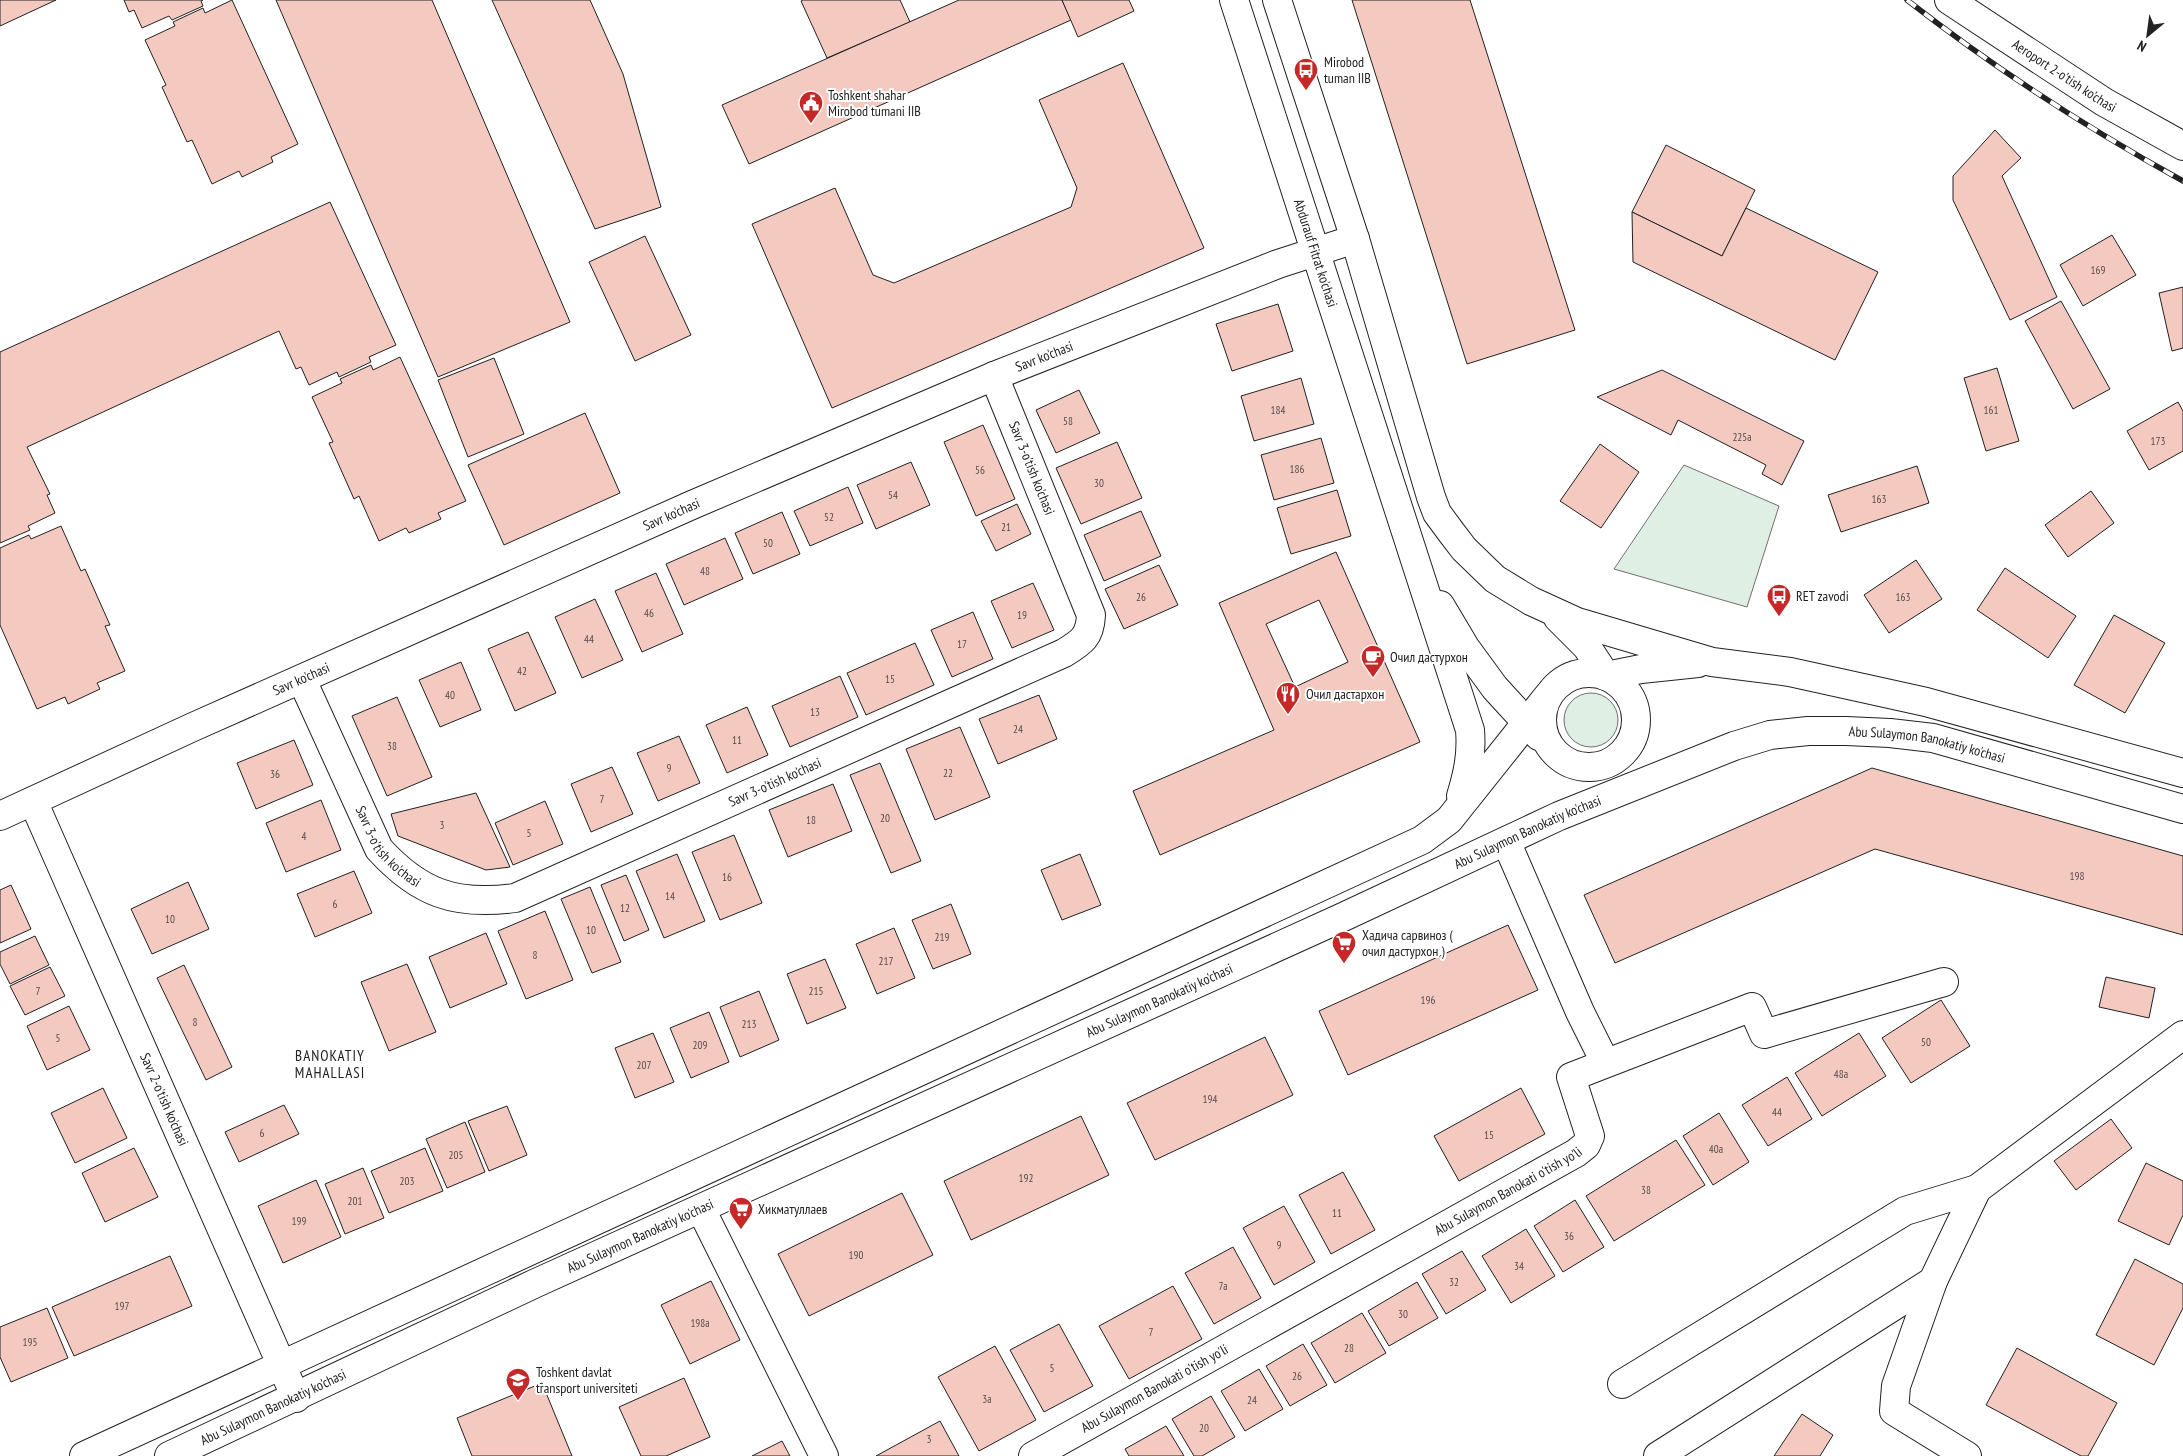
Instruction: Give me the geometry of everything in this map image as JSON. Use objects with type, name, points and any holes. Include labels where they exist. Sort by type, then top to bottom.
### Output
[{"type":"main road","name":"Abdurauf Fitrat ko'chasi","points":[[1234,0],[1470,730],[1472,752],[1468,774],[1461,798],[1449,820]]},
{"type":"main road","points":[[1277,0],[1355,239],[1431,497],[1437,513],[1450,532],[1479,565],[1512,591],[1550,610],[1605,631],[1712,662],[1790,672],[1926,702],[2183,773]]},
{"type":"main road","name":"Aeroport 2-o'tish ko'chasi","points":[[1949,0],[2104,102],[2183,146]]},
{"type":"main road","name":"Savr ko'chasi","points":[[0,816],[692,504],[994,376],[1278,264],[1355,239]]},
{"type":"main road","name":"Savr 3-o'tish ko'chasi","points":[[302,680],[379,849],[392,864],[408,877],[442,896],[490,902],[514,898],[1064,653],[1087,636],[1091,626],[1091,615],[994,376]]},
{"type":"main road","name":"Abdurauf Fitrat ko'chasi","points":[[1397,508],[1415,554],[1438,601],[1465,647],[1495,688],[1553,751]]},
{"type":"main road","points":[[1550,610],[1587,648],[1606,676]]},
{"type":"main road","points":[[1606,676],[1641,669],[1712,662]]},
{"type":"main road","points":[[84,1456],[1422,840],[1449,820],[1556,686],[1567,678],[1579,674],[1593,673],[1606,676],[1619,683],[1628,694],[1634,706],[1636,720],[1634,734],[1628,746],[1618,757],[1606,764],[1559,816]]},
{"type":"main road","points":[[1547,697],[1543,710],[1542,725],[1553,751],[1565,760],[1577,765],[1592,766],[1698,760]]},
{"type":"main road","name":"Abu Sulaymon Banokatiy ko'chasi","points":[[170,1456],[536,1283],[1559,816],[1734,746],[1770,735],[1808,731],[1890,733],[1933,738],[2183,809]]},
{"type":"main road","name":"Savr 2-o'tish ko'chasi","points":[[33,801],[296,1398]]},
{"type":"main road","points":[[1506,841],[1580,1012],[1605,1062]]},
{"type":"main road","name":"Abu Sulaymon Banokati o'tish yo'li","points":[[1033,1456],[1576,1153],[1586,1145],[1590,1136],[1571,1077],[1605,1062],[1752,1007],[1764,1034],[1944,982]]},
{"type":"main road","points":[[1622,1384],[1905,1211],[1977,1189],[2179,1048]]},
{"type":"main road","points":[[1967,1456],[1894,1411],[1896,1386],[1932,1281],[1977,1189]]},
{"type":"main road","points":[[701,1208],[824,1456]]},
{"type":"main road","points":[[1658,1456],[1932,1281]]},
{"type":"green space","points":[[1684,465],[1779,506],[1747,607],[1614,569]]},
{"type":"green space","points":[[1591,693],[1601,695],[1610,701],[1616,710],[1618,720],[1616,730],[1610,739],[1601,745],[1591,747],[1581,745],[1572,739],[1566,730],[1564,720],[1566,710],[1572,701],[1581,695]]},
{"type":"building","points":[[0,0],[56,0],[0,26]]},
{"type":"building","points":[[124,0],[203,0],[201,1],[203,6],[172,20],[169,16],[142,28],[134,10],[129,12]]},
{"type":"building","points":[[232,0],[298,144],[271,157],[273,162],[242,177],[239,171],[212,184],[192,140],[187,142],[162,87],[166,85],[145,40],[175,26],[173,22],[203,8],[205,13]]},
{"type":"building","points":[[276,0],[432,0],[570,322],[438,377]]},
{"type":"building","points":[[492,0],[590,0],[623,74],[661,207],[595,229]]},
{"type":"building","points":[[900,0],[910,22],[827,58],[801,1]]},
{"type":"building","points":[[959,0],[1062,0],[1071,20],[749,164],[722,105]]},
{"type":"building","points":[[1062,0],[1129,0],[1134,11],[1078,37]]},
{"type":"building","points":[[1352,0],[1470,0],[1575,330],[1467,364]]},
{"type":"building","points":[[1123,63],[1204,248],[832,408],[752,224],[835,188],[873,275],[894,283],[1071,207],[1077,188],[1039,100]]},
{"type":"building","points":[[1995,130],[2021,158],[2002,176],[2057,297],[2010,320],[1953,200],[1953,176]]},
{"type":"building","points":[[1666,145],[1755,190],[1722,256],[1632,212]]},
{"type":"building","points":[[330,202],[396,345],[369,357],[371,362],[339,377],[337,372],[309,385],[301,367],[296,369],[279,331],[27,447],[50,494],[47,495],[55,513],[28,526],[30,530],[0,543],[0,352]]},
{"type":"building","points":[[1746,208],[1878,272],[1835,360],[1633,262],[1632,212],[1722,256]]},
{"type":"building","points":[[2112,235],[2136,275],[2083,306],[2060,265]]},
{"type":"building","points":[[645,236],[691,335],[635,361],[589,262]]},
{"type":"building","points":[[2183,287],[2183,348],[2172,351],[2159,293]]},
{"type":"building","points":[[2061,301],[2110,389],[2073,409],[2025,321]]},
{"type":"building","points":[[1278,304],[1293,351],[1232,371],[1216,324]]},
{"type":"building","points":[[400,357],[466,501],[438,513],[441,519],[409,533],[406,528],[379,541],[359,496],[354,499],[329,443],[333,442],[312,397],[342,383],[340,379],[371,365],[373,370]]},
{"type":"building","points":[[494,358],[524,434],[468,457],[438,380]]},
{"type":"building","points":[[1997,368],[2019,441],[1986,451],[1964,378]]},
{"type":"building","points":[[1662,370],[1804,441],[1782,485],[1762,474],[1766,465],[1678,420],[1671,435],[1597,397]]},
{"type":"building","points":[[1301,378],[1314,424],[1254,441],[1241,396]]},
{"type":"building","points":[[1079,390],[1100,433],[1056,453],[1036,410]]},
{"type":"building","points":[[2178,402],[2183,411],[2183,451],[2149,470],[2127,431]]},
{"type":"building","points":[[585,413],[620,493],[504,545],[468,465]]},
{"type":"building","points":[[983,425],[1015,499],[976,516],[944,442]]},
{"type":"building","points":[[1321,438],[1334,483],[1274,500],[1261,455]]},
{"type":"building","points":[[1117,442],[1142,498],[1081,524],[1056,468]]},
{"type":"building","points":[[1600,444],[1639,472],[1601,528],[1560,501]]},
{"type":"building","points":[[911,462],[930,505],[876,529],[857,485]]},
{"type":"building","points":[[1917,466],[1929,503],[1841,532],[1828,495]]},
{"type":"building","points":[[848,487],[863,523],[810,546],[794,511]]},
{"type":"building","points":[[1337,490],[1351,536],[1291,554],[1277,508]]},
{"type":"building","points":[[2091,491],[2114,523],[2068,557],[2045,525]]},
{"type":"building","points":[[1017,504],[1031,534],[996,551],[981,521]]},
{"type":"building","points":[[1141,511],[1161,556],[1104,581],[1084,535]]},
{"type":"building","points":[[782,512],[800,554],[753,574],[735,533]]},
{"type":"building","points":[[61,526],[81,571],[85,569],[110,625],[105,626],[125,671],[97,683],[100,689],[68,704],[65,697],[37,709],[0,625],[0,548],[29,535],[31,539]]},
{"type":"building","points":[[725,538],[743,579],[684,605],[666,564]]},
{"type":"building","points":[[1336,552],[1420,742],[1160,855],[1133,791],[1274,730],[1219,603]],"holes":[[[1319,600],[1348,662],[1295,687],[1266,624]]]},
{"type":"building","points":[[1916,560],[1942,599],[1889,633],[1864,595]]},
{"type":"building","points":[[1159,565],[1178,605],[1124,629],[1105,589]]},
{"type":"building","points":[[2005,568],[2076,616],[2048,658],[1977,610]]},
{"type":"building","points":[[656,573],[683,634],[642,652],[615,591]]},
{"type":"building","points":[[1033,583],[1054,630],[1012,648],[991,601]]},
{"type":"building","points":[[595,599],[623,660],[582,678],[555,617]]},
{"type":"building","points":[[973,612],[993,659],[952,677],[931,630]]},
{"type":"building","points":[[2114,615],[2165,643],[2125,713],[2074,685]]},
{"type":"building","points":[[528,632],[556,693],[515,711],[488,649]]},
{"type":"building","points":[[915,643],[934,685],[866,715],[847,673]]},
{"type":"building","points":[[461,662],[481,710],[440,727],[419,680]]},
{"type":"building","points":[[840,676],[858,717],[790,747],[772,706]]},
{"type":"building","points":[[1039,695],[1057,739],[998,764],[979,719]]},
{"type":"building","points":[[397,697],[432,777],[387,796],[352,716]]},
{"type":"building","points":[[747,707],[768,755],[727,773],[706,725]]},
{"type":"building","points":[[960,727],[990,797],[935,820],[906,749]]},
{"type":"building","points":[[679,736],[700,783],[658,801],[637,753]]},
{"type":"building","points":[[294,740],[313,785],[256,809],[237,763]]},
{"type":"building","points":[[880,763],[921,861],[891,873],[850,775]]},
{"type":"building","points":[[612,767],[633,814],[591,832],[571,784]]},
{"type":"building","points":[[1872,768],[2183,856],[2183,935],[1875,849],[1615,963],[1584,895]]},
{"type":"building","points":[[833,784],[852,831],[788,857],[769,810]]},
{"type":"building","points":[[476,793],[510,867],[486,870],[398,836],[391,814]]},
{"type":"building","points":[[321,800],[341,850],[286,872],[266,823]]},
{"type":"building","points":[[545,801],[563,844],[513,865],[495,823]]},
{"type":"building","points":[[734,835],[762,903],[720,920],[692,852]]},
{"type":"building","points":[[677,854],[705,921],[664,938],[636,871]]},
{"type":"building","points":[[1080,854],[1101,905],[1062,920],[1041,870]]},
{"type":"building","points":[[354,871],[372,913],[315,937],[297,894]]},
{"type":"building","points":[[626,875],[649,930],[624,941],[601,885]]},
{"type":"building","points":[[188,882],[209,929],[152,954],[131,909]]},
{"type":"building","points":[[11,885],[31,929],[0,943],[0,890]]},
{"type":"building","points":[[590,887],[621,962],[592,973],[561,899]]},
{"type":"building","points":[[951,904],[971,954],[933,969],[912,920]]},
{"type":"building","points":[[545,911],[573,980],[526,999],[498,931]]},
{"type":"building","points":[[1508,925],[1538,990],[1348,1075],[1319,1011]]},
{"type":"building","points":[[894,928],[915,978],[877,994],[856,944]]},
{"type":"building","points":[[486,933],[507,984],[450,1008],[429,957]]},
{"type":"building","points":[[35,936],[49,965],[10,984],[0,964],[0,952]]},
{"type":"building","points":[[825,959],[846,1008],[807,1024],[787,974]]},
{"type":"building","points":[[407,964],[436,1032],[389,1051],[361,982]]},
{"type":"building","points":[[184,965],[232,1067],[206,1080],[157,978]]},
{"type":"building","points":[[50,967],[65,996],[25,1015],[10,986]]},
{"type":"building","points":[[2106,977],[2155,988],[2149,1018],[2099,1007]]},
{"type":"building","points":[[759,991],[779,1040],[740,1057],[720,1007]]},
{"type":"building","points":[[1941,1000],[1970,1046],[1911,1083],[1882,1038]]},
{"type":"building","points":[[69,1006],[90,1050],[47,1070],[27,1026]]},
{"type":"building","points":[[709,1012],[729,1062],[691,1078],[670,1028]]},
{"type":"building","points":[[653,1033],[674,1082],[635,1098],[615,1048]]},
{"type":"building","points":[[1859,1033],[1886,1076],[1822,1116],[1795,1073]]},
{"type":"building","points":[[1265,1037],[1293,1095],[1155,1160],[1127,1103]]},
{"type":"building","points":[[1787,1077],[1812,1119],[1768,1146],[1742,1105]]},
{"type":"building","points":[[103,1088],[127,1138],[75,1163],[51,1113]]},
{"type":"building","points":[[1521,1088],[1545,1134],[1459,1181],[1434,1136]]},
{"type":"building","points":[[284,1105],[299,1134],[239,1162],[225,1132]]},
{"type":"building","points":[[507,1106],[527,1155],[489,1171],[468,1121]]},
{"type":"building","points":[[1719,1113],[1749,1162],[1713,1185],[1683,1136]]},
{"type":"building","points":[[1081,1116],[1109,1175],[971,1240],[944,1181]]},
{"type":"building","points":[[2111,1119],[2132,1148],[2076,1190],[2054,1161]]},
{"type":"building","points":[[465,1122],[485,1172],[447,1188],[426,1139]]},
{"type":"building","points":[[1676,1140],[1705,1185],[1614,1241],[1586,1196]]},
{"type":"building","points":[[134,1148],[158,1197],[105,1222],[82,1173]]},
{"type":"building","points":[[425,1148],[443,1191],[389,1213],[371,1171]]},
{"type":"building","points":[[2146,1163],[2183,1181],[2183,1215],[2169,1245],[2118,1221]]},
{"type":"building","points":[[363,1168],[384,1218],[345,1234],[325,1184]]},
{"type":"building","points":[[1343,1172],[1375,1230],[1331,1254],[1299,1195]]},
{"type":"building","points":[[316,1180],[341,1237],[283,1263],[258,1206]]},
{"type":"building","points":[[902,1193],[933,1255],[809,1316],[778,1254]]},
{"type":"building","points":[[1575,1200],[1604,1247],[1563,1272],[1534,1226]]},
{"type":"building","points":[[1284,1206],[1315,1262],[1274,1285],[1243,1228]]},
{"type":"building","points":[[1526,1229],[1555,1276],[1511,1303],[1482,1256]]},
{"type":"building","points":[[1233,1247],[1261,1298],[1214,1324],[1185,1273]]},
{"type":"building","points":[[1462,1251],[1486,1290],[1446,1314],[1422,1274]]},
{"type":"building","points":[[170,1256],[192,1306],[74,1356],[52,1307]]},
{"type":"building","points":[[2135,1259],[2183,1284],[2183,1308],[2154,1365],[2096,1335]]},
{"type":"building","points":[[711,1281],[740,1340],[690,1364],[661,1305]]},
{"type":"building","points":[[1417,1282],[1438,1318],[1389,1346],[1368,1311]]},
{"type":"building","points":[[1173,1286],[1202,1339],[1129,1379],[1099,1326]]},
{"type":"building","points":[[47,1308],[68,1358],[11,1382],[0,1357],[0,1327]]},
{"type":"building","points":[[1362,1313],[1386,1353],[1335,1383],[1311,1343]]},
{"type":"building","points":[[1059,1324],[1093,1386],[1044,1412],[1010,1350]]},
{"type":"building","points":[[1303,1344],[1327,1385],[1290,1406],[1266,1366]]},
{"type":"building","points":[[995,1346],[1036,1420],[979,1451],[938,1377]]},
{"type":"building","points":[[2017,1348],[2117,1403],[2088,1456],[2081,1456],[1986,1405]]},
{"type":"building","points":[[1259,1369],[1283,1409],[1245,1431],[1221,1391]]},
{"type":"building","points":[[684,1378],[710,1437],[666,1456],[641,1456],[619,1407]]},
{"type":"building","points":[[542,1383],[572,1456],[472,1456],[457,1418]]},
{"type":"building","points":[[1211,1396],[1235,1437],[1202,1456],[1194,1456],[1172,1419]]},
{"type":"building","points":[[1802,1414],[1833,1435],[1820,1456],[1774,1456]]},
{"type":"building","points":[[940,1421],[959,1456],[876,1456]]},
{"type":"building","points":[[1166,1426],[1184,1456],[1129,1456],[1125,1449]]},
{"type":"building","points":[[782,1441],[790,1456],[752,1456]]},
{"type":"railway","points":[[1907,0],[2041,96],[2111,140],[2183,181]]},
{"type":"place","name":"Mirobod tuman IIB","points":[[1306,91]]},
{"type":"place","name":"Toshkent shahar Mirobod tumani IIB","points":[[811,124]]},
{"type":"place","name":"RET zavodi","points":[[1779,617]]},
{"type":"place","name":"Очил дастурхон","points":[[1373,678]]},
{"type":"place","name":"Очил дастархон","points":[[1288,715]]},
{"type":"place","name":"Хадича сарвиноз ( очил дастурхон )","points":[[1344,964]]},
{"type":"place","name":"Хикматуллаев","points":[[741,1230]]},
{"type":"place","name":"Toshkent davlat transport universiteti","points":[[518,1401]]},
{"type":"district","name":"BANOKATIY MAHALLASI","points":[[330,1064]]}]
